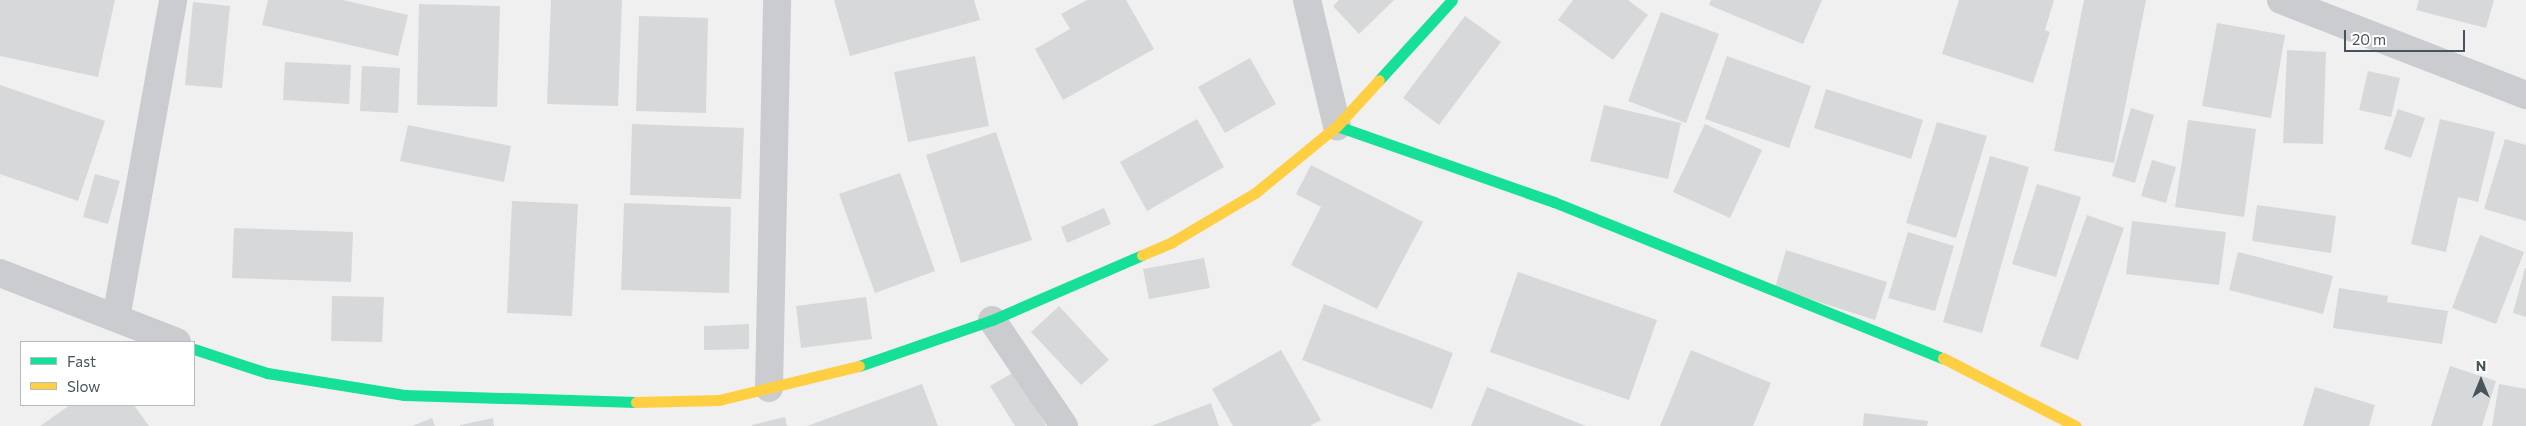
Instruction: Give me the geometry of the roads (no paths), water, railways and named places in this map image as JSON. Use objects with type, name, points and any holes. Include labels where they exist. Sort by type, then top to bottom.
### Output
[{"type":"street","points":[[116,318],[173,0]]},
{"type":"street","points":[[769,388],[777,0]]},
{"type":"street","points":[[1307,0],[1337,126]]},
{"type":"street","points":[[195,349],[267,373],[404,395],[596,403],[718,400],[845,370],[992,320],[1172,242],[1255,193],[1337,126],[1452,0]]},
{"type":"street","points":[[2281,0],[2526,95]]},
{"type":"street","points":[[1337,126],[1554,202],[1922,348],[2076,426]]},
{"type":"street","points":[[0,272],[174,341]]},
{"type":"street","points":[[992,320],[1064,426]]}]
